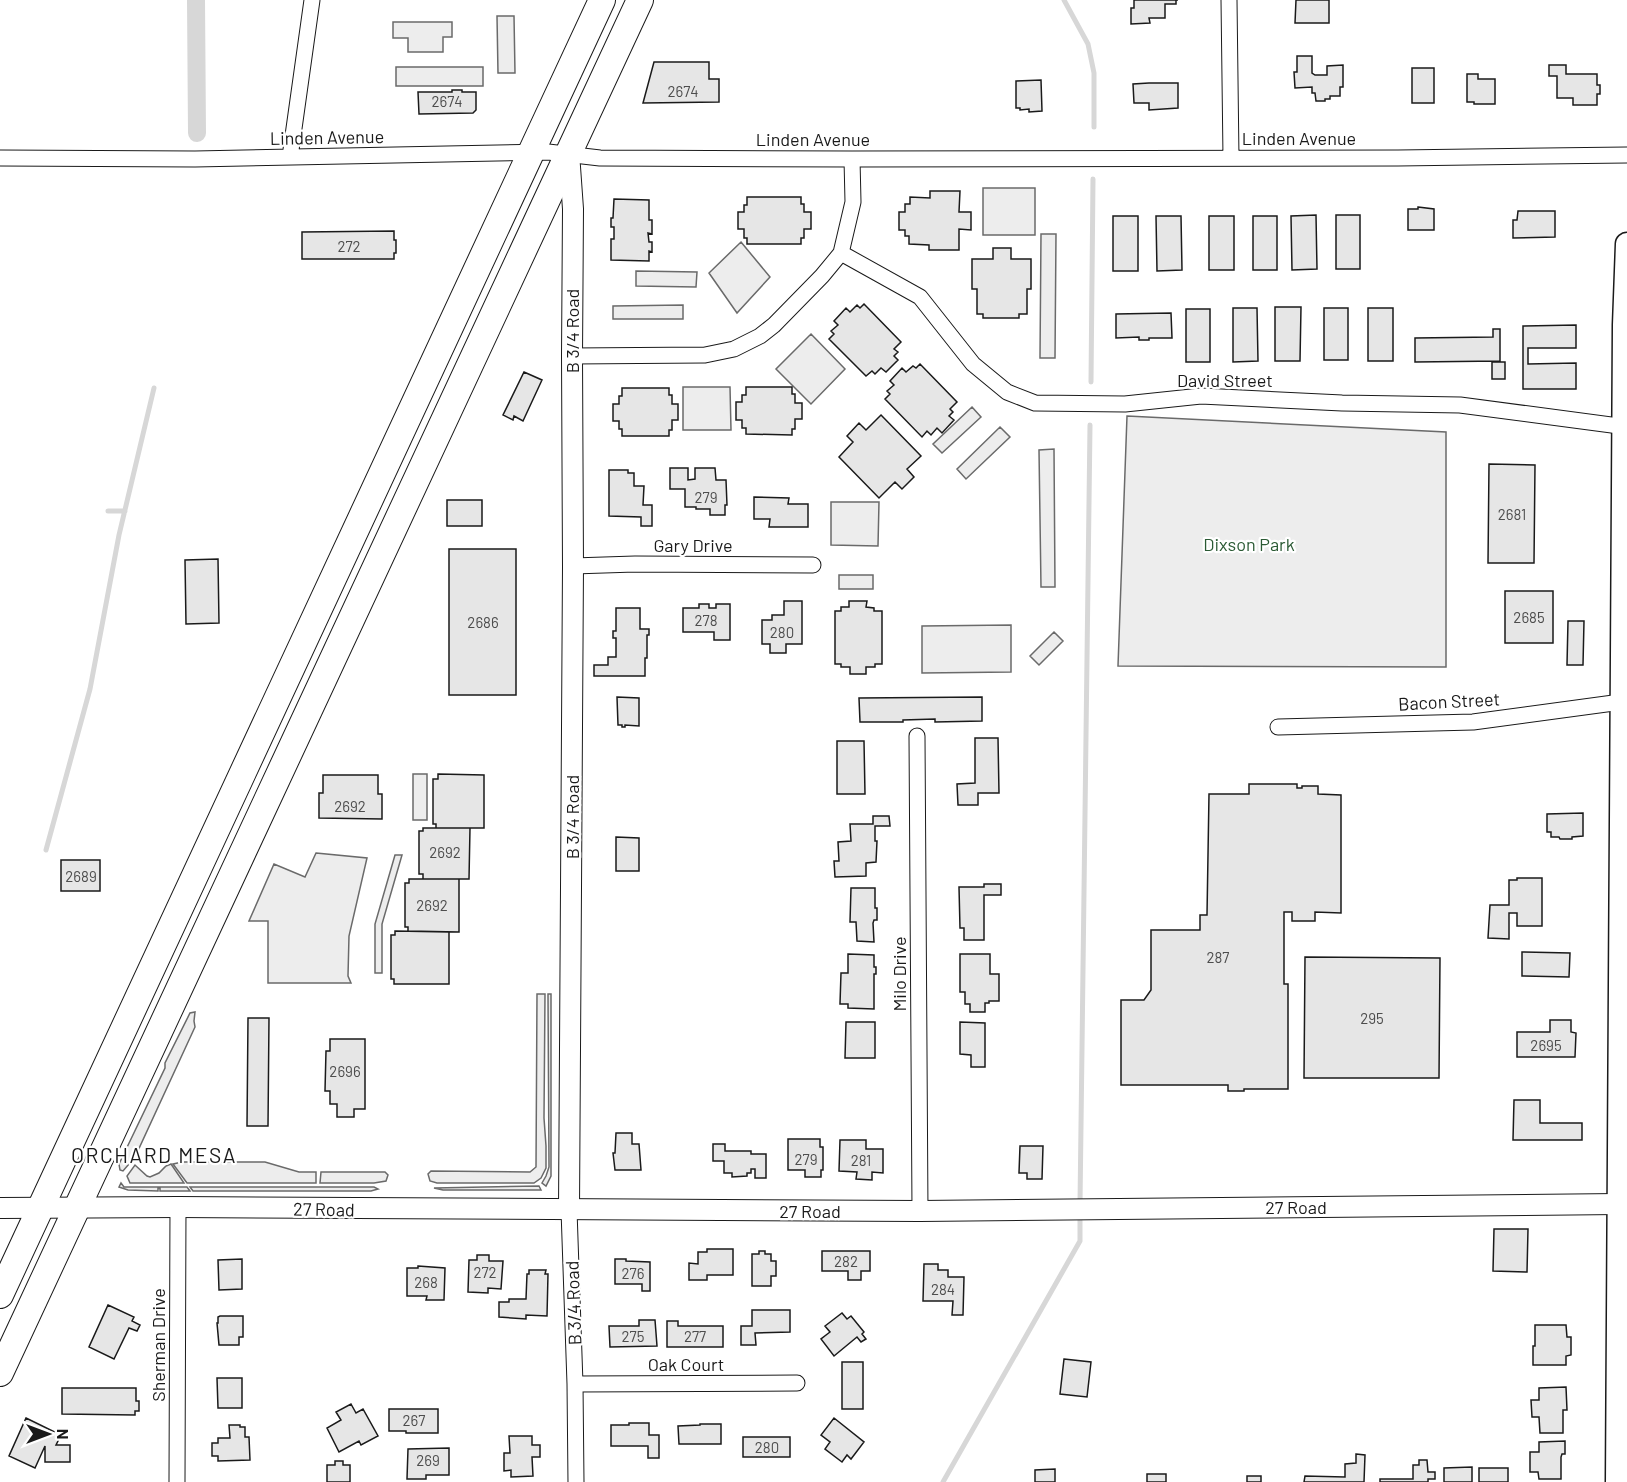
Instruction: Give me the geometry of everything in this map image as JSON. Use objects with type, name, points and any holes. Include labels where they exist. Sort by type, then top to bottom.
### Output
[{"type":"highway","points":[[0,1295],[602,0]]},
{"type":"highway","points":[[0,1373],[640,0]]},
{"type":"main road","points":[[1617,1482],[1623,961],[1624,325],[1627,244]]},
{"type":"street","points":[[290,157],[312,0]]},
{"type":"street","points":[[1229,0],[1232,158]]},
{"type":"street","name":"Linden Avenue","points":[[0,158],[195,159],[532,152],[569,153],[600,158],[852,159],[1627,155]]},
{"type":"street","name":"B 3/4 Road","points":[[569,153],[573,209],[570,1210],[576,1482]]},
{"type":"street","points":[[572,356],[705,356],[734,349],[760,336],[774,325],[822,276],[841,253],[852,202],[852,159]]},
{"type":"street","name":"David Street","points":[[841,253],[920,297],[973,364],[1007,392],[1035,403],[1125,404],[1201,396],[1342,403],[1460,405],[1625,427]]},
{"type":"street","name":"Gary Drive","points":[[573,566],[813,565]]},
{"type":"street","name":"Bacon Street","points":[[1278,728],[1473,722],[1622,702]]},
{"type":"street","name":"Milo Drive","points":[[917,736],[920,1211]]},
{"type":"street","name":"27 Road","points":[[0,1208],[920,1211],[1619,1204]]},
{"type":"street","name":"Sherman Drive","points":[[177,1482],[178,1207]]},
{"type":"street","name":"Oak Court","points":[[575,1384],[797,1383]]},
{"type":"shaded area","points":[[497,16],[514,16],[515,73],[498,73]]},
{"type":"shaded area","points":[[393,22],[452,22],[452,37],[443,37],[443,52],[408,52],[408,38],[393,38]]},
{"type":"shaded area","points":[[396,67],[483,67],[483,86],[396,86]]},
{"type":"shaded area","points":[[983,188],[1035,188],[1035,235],[983,235]]},
{"type":"shaded area","points":[[1041,234],[1056,234],[1055,358],[1040,358]]},
{"type":"shaded area","points":[[741,242],[770,277],[737,313],[709,273]]},
{"type":"shaded area","points":[[636,271],[697,272],[696,287],[636,286]]},
{"type":"shaded area","points":[[683,305],[683,319],[613,319],[613,306]]},
{"type":"shaded area","points":[[811,334],[845,369],[811,404],[776,369]]},
{"type":"shaded area","points":[[683,387],[730,387],[731,430],[683,430]]},
{"type":"shaded area","points":[[972,407],[981,417],[942,453],[933,444]]},
{"type":"shaded area","name":"Dixson Park","points":[[1127,416],[1446,432],[1446,667],[1118,666]]},
{"type":"shaded area","points":[[1000,427],[1010,437],[966,479],[957,469]]},
{"type":"shaded area","points":[[1054,449],[1055,587],[1041,587],[1039,450]]},
{"type":"shaded area","points":[[831,502],[879,502],[878,546],[831,545]]},
{"type":"shaded area","points":[[839,575],[873,575],[873,589],[839,589]]},
{"type":"shaded area","points":[[1011,625],[1011,672],[922,673],[922,626]]},
{"type":"shaded area","points":[[1054,632],[1063,641],[1039,665],[1030,656]]},
{"type":"shaded area","points":[[413,774],[427,774],[427,820],[413,820]]},
{"type":"shaded area","points":[[316,853],[367,858],[349,936],[348,976],[351,983],[268,983],[268,921],[249,921],[274,864],[305,877]]},
{"type":"shaded area","points":[[395,855],[402,855],[382,924],[382,973],[375,973],[375,924]]},
{"type":"shaded area","points":[[537,994],[545,994],[546,1168],[541,1178],[534,1183],[437,1183],[430,1181],[428,1174],[431,1171],[530,1172],[536,1167]]},
{"type":"shaded area","points":[[548,994],[551,994],[551,1176],[546,1186],[542,1183],[549,1167]]},
{"type":"shaded area","points":[[195,1012],[195,1027],[135,1157],[123,1171],[120,1170],[119,1164],[165,1068],[165,1063],[190,1013]]},
{"type":"shaded area","points":[[182,1162],[265,1162],[299,1172],[316,1172],[316,1183],[187,1183],[173,1164]]},
{"type":"shaded area","points":[[171,1164],[184,1183],[130,1183],[127,1176],[135,1165],[150,1177]]},
{"type":"shaded area","points":[[321,1172],[385,1172],[388,1175],[386,1181],[374,1183],[320,1183]]},
{"type":"shaded area","points":[[121,1183],[124,1187],[187,1187],[190,1191],[160,1191],[160,1188],[158,1191],[128,1190],[119,1187]]},
{"type":"shaded area","points":[[539,1186],[541,1190],[443,1190],[434,1188]]},
{"type":"shaded area","points":[[190,1187],[374,1187],[378,1189],[371,1191],[193,1191]]},
{"type":"building","points":[[1134,0],[1176,0],[1176,4],[1165,4],[1165,18],[1149,18],[1150,23],[1131,24],[1131,8],[1134,8]]},
{"type":"building","points":[[1296,0],[1329,0],[1329,23],[1295,23]]},
{"type":"building","points":[[1297,56],[1312,56],[1312,73],[1315,75],[1327,75],[1327,66],[1343,65],[1343,87],[1340,87],[1340,96],[1330,96],[1330,99],[1325,99],[1325,101],[1316,101],[1312,87],[1295,88],[1294,72],[1297,72]]},
{"type":"building","points":[[654,62],[709,62],[709,79],[719,79],[719,102],[643,103]]},
{"type":"building","points":[[1549,65],[1566,65],[1566,74],[1597,74],[1600,94],[1597,94],[1597,105],[1573,105],[1573,98],[1557,98],[1557,76],[1549,76]]},
{"type":"building","points":[[1412,68],[1434,68],[1434,103],[1412,103]]},
{"type":"building","points":[[1467,74],[1478,74],[1478,79],[1495,79],[1495,104],[1467,102]]},
{"type":"building","points":[[1041,80],[1042,111],[1029,112],[1029,109],[1016,108],[1016,81]]},
{"type":"building","points":[[1178,83],[1178,108],[1149,110],[1149,103],[1134,103],[1133,84]]},
{"type":"building","points":[[452,90],[476,92],[476,110],[473,113],[419,114],[418,92],[452,92]]},
{"type":"building","points":[[930,191],[960,191],[959,212],[971,212],[971,230],[959,229],[959,250],[929,250],[929,245],[909,244],[909,236],[905,236],[905,230],[899,230],[899,212],[905,212],[905,204],[910,204],[910,197],[930,198]]},
{"type":"building","points":[[747,197],[801,197],[804,212],[811,212],[811,229],[804,229],[801,244],[747,244],[744,229],[738,229],[738,212],[744,212]]},
{"type":"building","points":[[614,199],[649,200],[652,234],[648,233],[649,242],[652,242],[652,252],[649,251],[649,261],[611,260],[611,239],[614,239],[614,227],[611,227],[611,218],[613,218]]},
{"type":"building","points":[[1418,207],[1434,209],[1434,230],[1408,230],[1408,209],[1418,209]]},
{"type":"building","points":[[1518,211],[1555,211],[1555,237],[1513,238],[1513,220],[1517,220]]},
{"type":"building","points":[[1316,215],[1317,269],[1292,270],[1291,216]]},
{"type":"building","points":[[1336,215],[1360,215],[1360,269],[1336,269]]},
{"type":"building","points":[[1113,216],[1138,216],[1138,271],[1113,271]]},
{"type":"building","points":[[1156,216],[1181,216],[1182,270],[1157,271]]},
{"type":"building","points":[[1209,216],[1234,216],[1234,270],[1209,270]]},
{"type":"building","points":[[1253,216],[1277,216],[1277,270],[1253,270]]},
{"type":"building","points":[[394,231],[396,253],[394,253],[394,259],[302,259],[302,232]]},
{"type":"building","points":[[993,248],[1011,248],[1011,259],[1031,259],[1031,289],[1027,289],[1027,314],[1019,314],[1019,318],[983,318],[983,314],[977,314],[977,289],[972,289],[972,259],[993,259]]},
{"type":"building","points":[[864,304],[901,342],[894,349],[898,352],[894,356],[898,360],[886,372],[881,368],[875,374],[872,371],[866,376],[829,339],[834,334],[831,331],[838,325],[834,321],[846,308],[850,312],[857,305],[860,308]]},
{"type":"building","points":[[1275,307],[1301,307],[1300,361],[1275,361]]},
{"type":"building","points":[[1233,308],[1257,308],[1258,361],[1233,362]]},
{"type":"building","points":[[1324,308],[1348,308],[1348,360],[1324,360]]},
{"type":"building","points":[[1368,308],[1393,308],[1393,361],[1368,361]]},
{"type":"building","points":[[1186,309],[1210,309],[1210,362],[1186,362]]},
{"type":"building","points":[[1171,313],[1172,338],[1139,340],[1139,337],[1116,338],[1116,314]]},
{"type":"building","points":[[1576,325],[1576,348],[1528,348],[1528,364],[1576,363],[1576,389],[1523,389],[1523,326]]},
{"type":"building","points":[[1493,329],[1500,329],[1500,361],[1415,362],[1415,338],[1493,337]]},
{"type":"building","points":[[1492,362],[1505,362],[1505,379],[1492,379]]},
{"type":"building","points":[[920,364],[957,402],[950,409],[953,412],[949,416],[954,420],[942,433],[937,428],[931,435],[927,431],[922,437],[885,399],[890,394],[887,391],[894,385],[890,381],[902,368],[906,372]]},
{"type":"building","points":[[524,372],[542,380],[523,421],[514,416],[513,420],[503,415]]},
{"type":"building","points":[[746,387],[792,387],[795,403],[802,403],[802,419],[795,419],[795,429],[792,429],[792,435],[746,434],[746,428],[742,428],[742,420],[736,420],[736,402],[742,402],[742,395],[746,395]]},
{"type":"building","points":[[622,388],[669,388],[672,404],[678,404],[678,420],[672,420],[672,430],[669,430],[669,436],[622,436],[619,421],[613,421],[613,404],[619,404]]},
{"type":"building","points":[[881,415],[921,456],[907,469],[914,477],[902,489],[895,482],[879,498],[839,457],[853,442],[847,436],[859,423],[866,430]]},
{"type":"building","points":[[1489,464],[1535,465],[1534,563],[1488,563]]},
{"type":"building","points":[[670,468],[688,468],[688,480],[695,479],[695,468],[715,468],[716,480],[726,480],[725,515],[710,515],[710,509],[685,507],[685,489],[670,489]]},
{"type":"building","points":[[609,470],[628,470],[628,473],[634,473],[634,486],[644,486],[643,505],[652,505],[652,526],[641,526],[641,517],[609,516]]},
{"type":"building","points":[[754,497],[789,498],[788,504],[808,504],[808,527],[769,527],[770,519],[754,519]]},
{"type":"building","points":[[447,500],[482,500],[482,526],[447,526]]},
{"type":"building","points":[[449,549],[516,549],[516,695],[449,695]]},
{"type":"building","points":[[218,559],[219,623],[186,624],[185,560]]},
{"type":"building","points":[[1505,591],[1553,591],[1553,643],[1505,643]]},
{"type":"building","points":[[784,601],[802,601],[802,644],[786,644],[786,653],[770,653],[770,644],[762,644],[762,620],[772,620],[772,615],[784,615]]},
{"type":"building","points":[[849,601],[867,601],[866,607],[874,608],[874,611],[882,611],[882,664],[866,667],[866,674],[850,674],[850,667],[835,664],[835,611],[841,611],[841,607],[849,607]]},
{"type":"building","points":[[699,604],[709,604],[709,608],[716,608],[716,604],[730,604],[730,640],[714,640],[714,632],[683,632],[683,608],[699,608]]},
{"type":"building","points":[[616,608],[640,608],[640,629],[649,629],[645,676],[594,676],[594,665],[608,665],[608,657],[616,657],[616,638],[613,638],[613,631],[616,631]]},
{"type":"building","points":[[1568,621],[1584,621],[1583,665],[1567,665]]},
{"type":"building","points":[[617,697],[639,698],[639,726],[625,725],[622,727],[618,725]]},
{"type":"building","points":[[982,697],[982,721],[935,722],[935,719],[860,722],[859,698]]},
{"type":"building","points":[[975,738],[998,738],[999,793],[978,793],[978,805],[958,805],[957,784],[975,783]]},
{"type":"building","points":[[837,741],[864,741],[865,794],[837,794]]},
{"type":"building","points":[[438,774],[484,775],[484,828],[436,828],[436,824],[433,824],[433,779],[438,779]]},
{"type":"building","points":[[323,775],[378,775],[378,794],[382,794],[382,819],[319,818],[319,793],[323,793]]},
{"type":"building","points":[[1249,784],[1297,784],[1297,788],[1318,786],[1318,794],[1341,795],[1341,913],[1315,912],[1315,921],[1292,921],[1292,912],[1284,912],[1284,984],[1288,984],[1288,1089],[1228,1091],[1228,1085],[1121,1085],[1121,1000],[1144,1000],[1151,990],[1151,930],[1200,930],[1200,915],[1207,915],[1209,794],[1249,794]]},
{"type":"building","points":[[1583,813],[1583,836],[1560,839],[1551,837],[1551,832],[1547,832],[1547,814]]},
{"type":"building","points":[[873,816],[889,816],[890,826],[875,826],[876,862],[866,863],[866,876],[835,877],[834,861],[839,861],[838,842],[851,841],[850,824],[873,824]]},
{"type":"building","points":[[423,828],[470,828],[469,879],[423,879],[423,874],[419,874],[419,831],[423,831]]},
{"type":"building","points":[[616,837],[639,838],[639,871],[616,871]]},
{"type":"building","points":[[61,860],[100,860],[100,891],[61,891]]},
{"type":"building","points":[[1517,878],[1542,878],[1542,926],[1517,926],[1517,913],[1509,913],[1509,939],[1488,938],[1490,905],[1509,905],[1509,880],[1517,880]]},
{"type":"building","points":[[409,879],[459,879],[459,932],[408,931],[408,927],[405,927],[405,883],[409,883]]},
{"type":"building","points":[[984,884],[1001,884],[1001,895],[984,895],[984,940],[964,940],[964,928],[960,928],[959,887],[984,887]]},
{"type":"building","points":[[851,888],[875,888],[877,920],[873,923],[874,942],[857,941],[856,922],[850,922]]},
{"type":"building","points":[[395,931],[449,932],[449,984],[394,984],[394,979],[391,979],[391,935],[395,935]]},
{"type":"building","points":[[1522,952],[1570,953],[1569,977],[1522,976]]},
{"type":"building","points":[[848,954],[874,955],[876,974],[874,974],[874,1009],[848,1008],[848,1004],[840,1004],[841,973],[848,973]]},
{"type":"building","points":[[960,954],[990,954],[990,974],[999,974],[999,1001],[985,1003],[985,1012],[970,1012],[970,1004],[965,1004],[965,992],[960,992]]},
{"type":"building","points":[[1305,957],[1440,958],[1439,1078],[1304,1078]]},
{"type":"building","points":[[248,1018],[269,1018],[268,1126],[247,1126]]},
{"type":"building","points":[[1550,1020],[1571,1020],[1571,1032],[1576,1033],[1575,1057],[1517,1057],[1517,1032],[1550,1032]]},
{"type":"building","points":[[846,1022],[875,1022],[875,1058],[845,1058]]},
{"type":"building","points":[[960,1022],[985,1023],[985,1067],[971,1067],[971,1055],[960,1054]]},
{"type":"building","points":[[330,1039],[365,1039],[365,1109],[354,1109],[354,1117],[337,1117],[337,1104],[330,1104],[330,1091],[325,1091],[326,1051],[330,1051]]},
{"type":"building","points":[[1514,1100],[1540,1100],[1540,1123],[1582,1123],[1582,1140],[1513,1140]]},
{"type":"building","points":[[616,1133],[632,1133],[632,1144],[639,1144],[641,1170],[615,1170],[613,1153],[615,1153]]},
{"type":"building","points":[[788,1139],[820,1139],[820,1147],[823,1147],[821,1177],[805,1177],[805,1170],[788,1170]]},
{"type":"building","points":[[840,1140],[866,1140],[866,1149],[883,1149],[883,1173],[872,1172],[872,1180],[856,1179],[857,1172],[839,1171]]},
{"type":"building","points":[[713,1144],[725,1144],[725,1151],[751,1151],[751,1154],[766,1154],[766,1178],[755,1178],[755,1169],[751,1169],[751,1173],[747,1173],[747,1176],[732,1177],[732,1173],[724,1173],[724,1161],[713,1161]]},
{"type":"building","points":[[1020,1146],[1043,1146],[1042,1179],[1027,1179],[1027,1173],[1019,1173]]},
{"type":"building","points":[[1494,1229],[1528,1229],[1527,1272],[1493,1271]]},
{"type":"building","points":[[707,1249],[733,1249],[733,1275],[707,1275],[707,1280],[689,1280],[689,1263],[698,1264],[698,1252],[707,1252]]},
{"type":"building","points":[[759,1251],[771,1254],[771,1261],[776,1261],[776,1276],[771,1276],[771,1286],[752,1286],[752,1254],[759,1254]]},
{"type":"building","points":[[822,1251],[870,1251],[870,1271],[861,1271],[861,1280],[848,1280],[848,1271],[822,1271]]},
{"type":"building","points":[[477,1255],[489,1255],[489,1261],[503,1261],[501,1289],[488,1288],[488,1293],[468,1292],[469,1260],[477,1260]]},
{"type":"building","points":[[242,1259],[242,1289],[219,1290],[218,1260]]},
{"type":"building","points":[[615,1259],[650,1262],[650,1291],[642,1291],[642,1284],[615,1284]]},
{"type":"building","points":[[924,1264],[938,1264],[938,1270],[948,1270],[948,1277],[964,1277],[963,1315],[952,1315],[953,1301],[923,1301]]},
{"type":"building","points":[[418,1266],[445,1268],[444,1300],[426,1300],[427,1296],[407,1296],[407,1268],[418,1268]]},
{"type":"building","points":[[529,1270],[546,1270],[545,1274],[548,1274],[547,1316],[526,1315],[526,1319],[499,1317],[499,1302],[509,1302],[509,1299],[526,1299]]},
{"type":"building","points":[[108,1305],[134,1317],[132,1321],[140,1325],[137,1331],[129,1328],[114,1359],[89,1347]]},
{"type":"building","points":[[752,1310],[790,1310],[790,1332],[755,1333],[756,1345],[741,1345],[741,1326],[752,1326]]},
{"type":"building","points":[[842,1313],[847,1319],[851,1316],[864,1332],[862,1334],[866,1339],[861,1342],[857,1337],[834,1356],[821,1339],[830,1332],[825,1326]]},
{"type":"building","points":[[220,1316],[243,1316],[243,1337],[239,1337],[239,1345],[219,1345],[217,1323]]},
{"type":"building","points":[[639,1320],[655,1320],[657,1346],[610,1347],[609,1326],[639,1326]]},
{"type":"building","points":[[667,1321],[678,1321],[678,1326],[723,1326],[723,1347],[667,1347]]},
{"type":"building","points":[[1535,1325],[1566,1325],[1567,1337],[1571,1337],[1571,1355],[1566,1356],[1566,1365],[1533,1365]]},
{"type":"building","points":[[1064,1359],[1091,1362],[1087,1397],[1060,1394]]},
{"type":"building","points":[[842,1362],[863,1362],[863,1409],[842,1409]]},
{"type":"building","points":[[217,1378],[242,1378],[242,1408],[218,1408]]},
{"type":"building","points":[[1566,1387],[1567,1410],[1563,1410],[1563,1433],[1540,1433],[1539,1417],[1532,1417],[1531,1400],[1539,1400],[1539,1388]]},
{"type":"building","points":[[62,1388],[136,1388],[139,1411],[135,1411],[135,1415],[62,1414]]},
{"type":"building","points":[[351,1404],[356,1413],[363,1409],[378,1436],[361,1445],[359,1441],[339,1452],[327,1428],[341,1420],[336,1412]]},
{"type":"building","points":[[389,1409],[438,1409],[438,1433],[389,1431]]},
{"type":"building","points":[[26,1418],[61,1435],[56,1445],[70,1445],[70,1462],[45,1462],[45,1446],[35,1468],[9,1456]]},
{"type":"building","points":[[834,1418],[864,1442],[851,1459],[847,1455],[842,1462],[825,1449],[830,1442],[821,1435]]},
{"type":"building","points":[[629,1423],[649,1423],[649,1435],[659,1435],[659,1458],[648,1458],[648,1446],[611,1446],[611,1425],[629,1425]]},
{"type":"building","points":[[721,1424],[721,1444],[679,1444],[678,1426]]},
{"type":"building","points":[[229,1425],[245,1427],[245,1437],[249,1437],[250,1460],[218,1461],[218,1456],[212,1456],[212,1443],[218,1443],[218,1438],[230,1438]]},
{"type":"building","points":[[509,1436],[532,1436],[532,1445],[540,1445],[540,1457],[532,1457],[533,1476],[511,1477],[511,1470],[504,1471],[504,1453],[510,1453]]},
{"type":"building","points":[[743,1437],[790,1437],[790,1457],[743,1457]]},
{"type":"building","points":[[1565,1441],[1565,1454],[1561,1457],[1561,1479],[1539,1479],[1538,1472],[1530,1472],[1530,1452],[1539,1452],[1539,1442]]},
{"type":"building","points":[[449,1448],[449,1475],[426,1475],[426,1479],[407,1479],[408,1449]]},
{"type":"building","points":[[1356,1454],[1365,1455],[1364,1482],[1304,1482],[1305,1476],[1345,1477],[1345,1464],[1356,1463]]},
{"type":"building","points":[[1419,1460],[1427,1460],[1428,1472],[1435,1472],[1435,1479],[1428,1479],[1428,1482],[1380,1482],[1380,1479],[1413,1479],[1413,1465],[1419,1465]]},
{"type":"building","points":[[335,1461],[343,1461],[343,1465],[350,1465],[350,1482],[327,1482],[327,1465],[335,1465]]},
{"type":"building","points":[[1472,1467],[1472,1482],[1444,1482],[1444,1468]]},
{"type":"building","points":[[1479,1468],[1508,1468],[1508,1482],[1479,1482]]},
{"type":"building","points":[[1055,1469],[1055,1482],[1035,1482],[1035,1470]]},
{"type":"building","points":[[1147,1474],[1166,1474],[1166,1482],[1147,1482]]},
{"type":"building","points":[[1247,1476],[1261,1476],[1261,1482],[1247,1482]]},
{"type":"waterway","points":[[196,0],[197,133]]},
{"type":"waterway","points":[[1064,0],[1088,44],[1094,73],[1094,127]]},
{"type":"waterway","points":[[1091,382],[1093,179]]},
{"type":"waterway","points":[[46,850],[90,689],[119,535],[154,388]]},
{"type":"waterway","points":[[1080,1204],[1090,425]]},
{"type":"waterway","points":[[108,511],[125,511]]},
{"type":"waterway","points":[[943,1482],[1080,1241],[1080,1214]]},
{"type":"district","name":"ORCHARD MESA","points":[[154,1154]]}]
